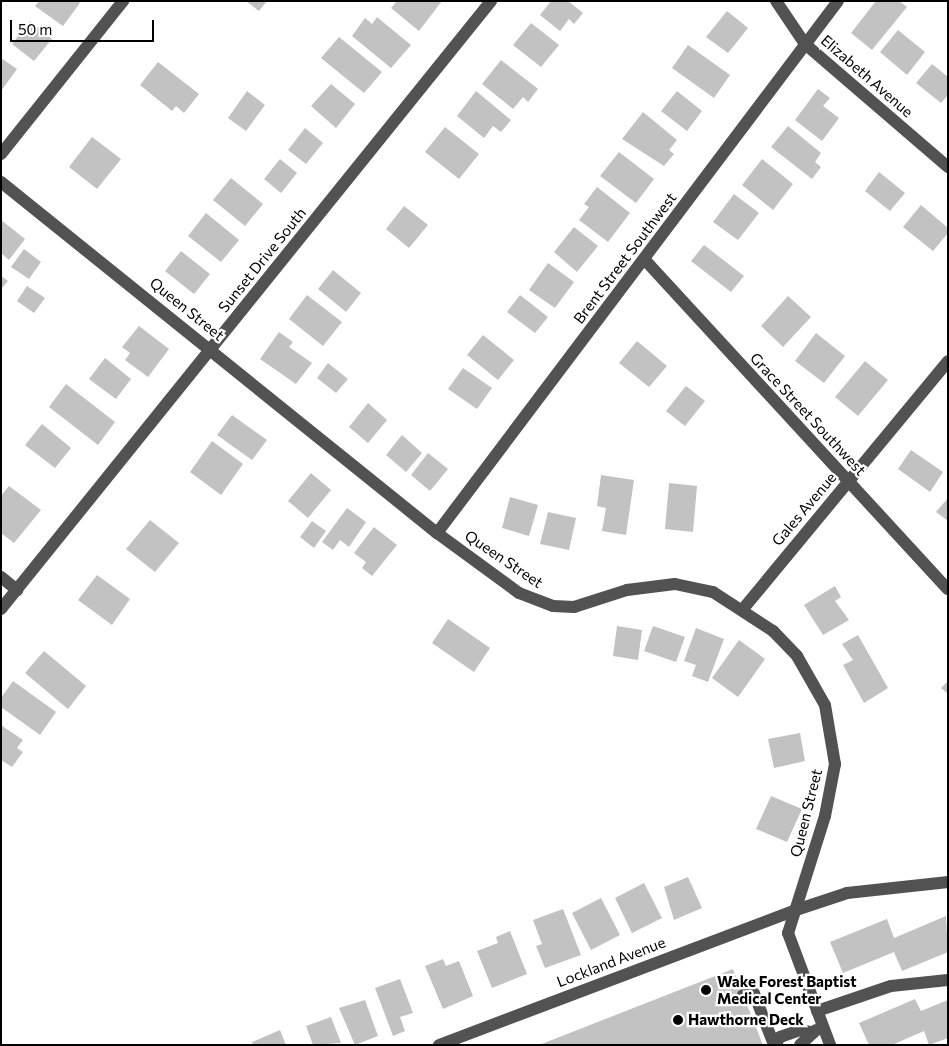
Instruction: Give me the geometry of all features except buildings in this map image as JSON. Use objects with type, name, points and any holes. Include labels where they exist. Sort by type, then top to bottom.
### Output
[{"type":"street","points":[[1,154],[123,1]]},
{"type":"street","name":"Sunset Drive South","points":[[1,610],[491,1]]},
{"type":"street","name":"Elizabeth Avenue","points":[[776,1],[805,44],[948,167]]},
{"type":"street","name":"Brent Street Southwest","points":[[437,533],[645,260],[838,1]]},
{"type":"street","name":"Queen Street","points":[[1,182],[437,533],[519,593],[553,606],[574,607],[627,590],[676,584],[713,592],[743,609],[773,630],[798,656],[825,705],[835,764],[825,816],[788,933],[830,1045]]},
{"type":"street","name":"Grace Street Southwest","points":[[645,260],[948,589]]},
{"type":"street","name":"Gales Avenue","points":[[743,609],[948,360]]},
{"type":"street","points":[[1,578],[17,590]]},
{"type":"street","name":"Lockland Avenue","points":[[439,1045],[796,910],[847,893],[948,882]]},
{"type":"street","points":[[817,1011],[891,986],[948,980]]},
{"type":"street","points":[[743,994],[753,991],[774,1045]]},
{"type":"street","points":[[800,1045],[810,1032],[822,1027]]},
{"type":"street","points":[[774,1045],[780,1037],[800,1030],[810,1032]]},
{"type":"place","name":"Wake Forest Baptist Medical Center","points":[[706,990]]},
{"type":"place","name":"Hawthorne Deck","points":[[678,1020]]}]
